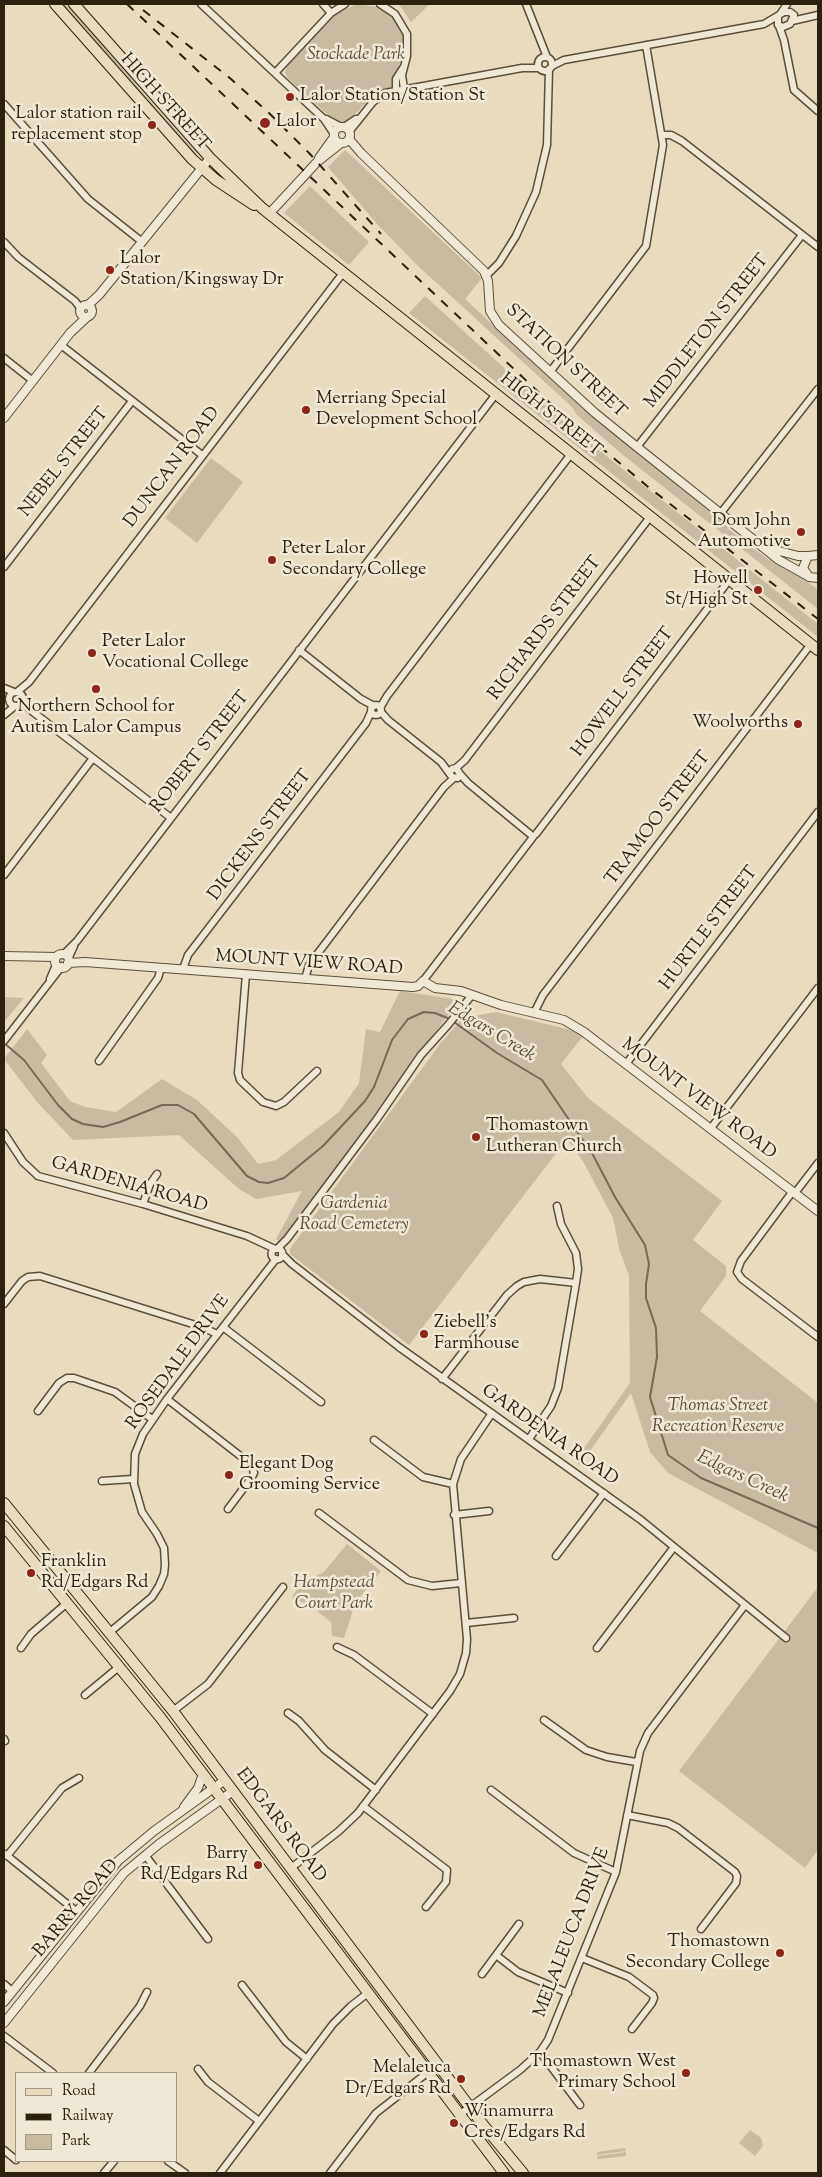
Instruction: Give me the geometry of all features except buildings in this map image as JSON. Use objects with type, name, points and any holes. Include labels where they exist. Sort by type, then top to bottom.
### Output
[{"type":"main road","name":"HIGH STREET","points":[[55,4],[201,168],[249,203],[265,211]]},
{"type":"main road","name":"HIGH STREET","points":[[74,4],[210,158],[265,211],[814,647]]},
{"type":"main road","name":"EDGARS ROAD","points":[[4,1503],[173,1712],[471,2107],[523,2173]]},
{"type":"main road","name":"EDGARS ROAD","points":[[5,1528],[120,1666],[504,2173]]},
{"type":"street","points":[[201,4],[324,119],[345,135],[361,154],[481,267],[487,275],[499,263],[516,236],[536,192],[547,145],[548,84],[540,43],[526,4]]},
{"type":"street","points":[[323,4],[331,13]]},
{"type":"street","points":[[274,73],[331,13],[346,4]]},
{"type":"street","points":[[380,4],[395,14],[405,28],[408,47],[402,77],[404,89]]},
{"type":"street","points":[[784,40],[791,19],[793,4]]},
{"type":"street","points":[[783,9],[788,11],[791,19]]},
{"type":"street","points":[[764,24],[783,9]]},
{"type":"street","points":[[783,9],[779,26],[784,40],[794,90],[818,111]]},
{"type":"street","points":[[265,211],[345,135],[361,115],[385,93],[764,24],[779,26],[791,19],[818,15]]},
{"type":"street","points":[[550,372],[646,249],[662,151],[662,135],[646,45]]},
{"type":"street","points":[[396,90],[396,79],[403,67]]},
{"type":"street","points":[[4,104],[88,199],[142,241]]},
{"type":"street","points":[[324,119],[336,141],[345,135]]},
{"type":"street","points":[[317,162],[336,129],[345,135]]},
{"type":"street","points":[[662,135],[671,136],[682,141],[818,247]]},
{"type":"street","points":[[4,418],[86,310],[210,158]]},
{"type":"street","name":"MIDDLETON STREET","points":[[636,447],[802,235]]},
{"type":"street","points":[[4,242],[18,257],[86,310]]},
{"type":"street","name":"DUNCAN ROAD","points":[[4,713],[342,273]]},
{"type":"street","name":"STATION STREET","points":[[487,275],[492,317],[550,372],[636,447],[720,514],[786,565],[812,577],[818,588]]},
{"type":"street","points":[[61,345],[202,455]]},
{"type":"street","points":[[4,358],[33,381]]},
{"type":"street","points":[[720,514],[818,389]]},
{"type":"street","name":"ROBERT STREET","points":[[5,1040],[49,982],[62,960],[496,394]]},
{"type":"street","name":"NEBEL STREET","points":[[4,567],[132,401]]},
{"type":"street","name":"DICKENS STREET","points":[[183,969],[188,955],[571,454]]},
{"type":"street","name":"RICHARDS STREET","points":[[304,978],[309,965],[650,517]]},
{"type":"street","name":"STATION STREET","points":[[763,547],[785,554],[815,555]]},
{"type":"street","points":[[812,577],[803,568],[815,555]]},
{"type":"street","name":"HOWELL STREET","points":[[423,981],[526,846],[532,834],[542,826],[730,579]]},
{"type":"street","name":"TRAMOO STREET","points":[[534,1013],[543,995],[814,647]]},
{"type":"street","points":[[300,650],[532,834]]},
{"type":"street","points":[[4,690],[171,818]]},
{"type":"street","points":[[4,875],[93,758]]},
{"type":"street","name":"HURTLE STREET","points":[[626,1064],[818,812]]},
{"type":"street","name":"MOUNT VIEW ROAD","points":[[4,956],[413,987],[418,986],[423,981],[435,988],[472,995],[501,1005],[564,1020],[574,1025],[626,1064],[818,1211]]},
{"type":"street","points":[[99,1061],[158,978],[161,968]]},
{"type":"street","points":[[246,974],[238,1073],[240,1080],[262,1102],[276,1106],[284,1102],[317,1071]]},
{"type":"street","points":[[711,1128],[818,988]]},
{"type":"street","name":"ROSEDALE DRIVE","points":[[110,1632],[152,1597],[164,1574],[164,1548],[142,1512],[133,1479],[138,1444],[167,1399],[223,1327],[387,1106],[421,1055],[472,995]]},
{"type":"street","name":"GARDENIA ROAD","points":[[4,1133],[27,1168],[38,1176],[143,1204],[247,1236],[264,1244],[442,1378],[604,1493],[786,1638]]},
{"type":"street","points":[[818,1163],[741,1261],[737,1269],[742,1279],[818,1337]]},
{"type":"street","points":[[143,1204],[150,1184],[157,1174]]},
{"type":"street","points":[[528,1439],[551,1406],[558,1388],[576,1284],[576,1254],[561,1224],[557,1206]]},
{"type":"street","points":[[4,1304],[22,1281],[28,1277],[40,1276],[202,1327],[217,1334]]},
{"type":"street","points":[[442,1378],[507,1295],[517,1286],[540,1278],[576,1284]]},
{"type":"street","points":[[223,1327],[321,1402]]},
{"type":"street","points":[[38,1411],[59,1383],[67,1378],[74,1378],[114,1392],[152,1420]]},
{"type":"street","points":[[167,1399],[252,1465],[254,1469],[252,1477],[228,1509]]},
{"type":"street","points":[[291,1868],[339,1831],[363,1806],[433,1714],[460,1674],[466,1653],[466,1623],[454,1515],[453,1484],[461,1459],[492,1413]]},
{"type":"street","points":[[374,1440],[423,1477],[453,1484]]},
{"type":"street","points":[[102,1481],[133,1479]]},
{"type":"street","points":[[556,1556],[604,1493]]},
{"type":"street","points":[[454,1515],[489,1511]]},
{"type":"street","points":[[319,1513],[408,1580],[432,1586],[462,1583]]},
{"type":"street","points":[[597,1648],[674,1547]]},
{"type":"street","points":[[173,1712],[212,1680],[283,1587]]},
{"type":"street","points":[[22,1648],[31,1634],[68,1603]]},
{"type":"street","name":"MELALEUCA DRIVE","points":[[459,2115],[520,2070],[540,2052],[553,2029],[616,1872],[636,1762],[648,1733],[745,1605]]},
{"type":"street","points":[[466,1623],[514,1618]]},
{"type":"street","points":[[337,1647],[354,1655],[433,1714]]},
{"type":"street","points":[[85,1695],[120,1666]]},
{"type":"street","points":[[288,1713],[299,1721],[325,1750],[376,1790]]},
{"type":"street","points":[[544,1720],[586,1750],[607,1757],[636,1762]]},
{"type":"street","points":[[178,1814],[198,1788],[203,1774]]},
{"type":"street","points":[[79,1778],[68,1783],[56,1794],[5,1855],[87,1919]]},
{"type":"street","name":"BARRY ROAD","points":[[4,2002],[118,1861],[225,1780]]},
{"type":"street","points":[[491,1790],[574,1853],[616,1872]]},
{"type":"street","name":"BARRY ROAD","points":[[4,2023],[124,1873],[145,1855],[233,1791]]},
{"type":"street","points":[[363,1806],[447,1870],[446,1882],[426,1907]]},
{"type":"street","points":[[627,1815],[668,1823],[735,1872],[737,1876],[736,1883],[701,1929]]},
{"type":"street","points":[[145,1855],[208,1939]]},
{"type":"street","points":[[482,1974],[519,1924]]},
{"type":"street","points":[[496,1955],[518,1972],[568,1993]]},
{"type":"street","points":[[582,1958],[629,1977],[653,1995],[652,2003],[632,2029]]},
{"type":"street","points":[[4,1984],[12,1991]]},
{"type":"street","points":[[242,1985],[286,2042],[307,2059]]},
{"type":"street","points":[[91,2072],[140,2006],[146,1992]]},
{"type":"street","points":[[220,2173],[342,2014],[368,1993]]},
{"type":"street","points":[[4,2036],[52,2072]]},
{"type":"street","points":[[540,2052],[580,2105]]},
{"type":"street","points":[[198,2069],[208,2082],[259,2121]]},
{"type":"street","points":[[330,2173],[376,2113],[427,2073]]},
{"type":"street","points":[[4,2150],[15,2159]]},
{"type":"street","points":[[104,2173],[113,2162]]},
{"type":"street","points":[[169,2162],[184,2173]]},
{"type":"green space","points":[[60,4],[70,4],[124,66],[138,87],[197,153],[195,155]]},
{"type":"green space","name":"Stockade Park","points":[[357,4],[377,7],[394,17],[401,26],[405,39],[405,53],[395,74],[392,87],[374,95],[348,121],[339,123],[332,119],[288,78],[285,72],[288,65],[337,13]]},
{"type":"green space","name":"Stockade Park","points":[[399,4],[430,4],[411,22]]},
{"type":"green space","points":[[345,150],[482,278],[465,299],[580,406],[728,526],[727,528],[769,560],[771,557],[815,587],[818,592],[818,609],[623,455],[577,415],[572,407],[417,265],[379,226],[328,167]]},
{"type":"green space","points":[[310,186],[369,242],[349,265],[284,213]]},
{"type":"green space","points":[[425,296],[566,424],[818,624],[818,637],[409,313]]},
{"type":"green space","points":[[211,458],[243,482],[197,543],[165,518]]},
{"type":"green space","points":[[400,991],[459,1000],[281,1243],[276,1239],[302,1191],[256,1199],[239,1189],[179,1135],[73,1140],[37,1102],[4,1059],[27,1029],[47,1055],[41,1063],[70,1101],[85,1107],[116,1112],[162,1079],[197,1100],[237,1137],[258,1164],[276,1160],[339,1112],[359,1083],[366,1029],[380,1032]]},
{"type":"green space","points":[[4,997],[24,998],[4,1022]]},
{"type":"green space","points":[[496,1012],[571,1030],[583,1036],[561,1064],[588,1098],[722,1201],[693,1240],[726,1266],[726,1276],[700,1311],[818,1403],[818,1553],[668,1473],[650,1452],[631,1393],[580,1465],[575,1461],[630,1383],[629,1275],[620,1252],[613,1218],[584,1163],[567,1139],[409,1345],[290,1254],[290,1249],[440,1044],[460,1021],[467,1017]]},
{"type":"green space","name":"Hampstead Court Park","points":[[347,1544],[381,1571],[355,1604],[344,1638],[332,1636],[331,1622],[312,1607],[292,1597],[296,1591],[295,1586],[324,1572]]},
{"type":"green space","points":[[818,1587],[818,1851],[805,1868],[679,1771]]},
{"type":"green space","points":[[750,2130],[761,2138],[763,2146],[755,2156],[739,2143]]},
{"type":"green space","points":[[625,2148],[626,2151],[597,2155],[597,2152]]},
{"type":"green space","points":[[626,2152],[626,2156],[598,2159],[597,2156]]},
{"type":"waterway","name":"Edgars Creek","points":[[4,1043],[24,1060],[58,1105],[72,1119],[83,1124],[103,1127],[162,1105],[178,1105],[194,1114],[247,1176],[259,1182],[268,1183],[284,1178],[323,1146],[365,1101],[374,1087],[392,1040],[408,1019],[424,1012],[435,1013],[450,1019]]},
{"type":"waterway","name":"Edgars Creek","points":[[454,1022],[497,1053],[542,1080],[593,1155],[615,1197],[645,1245],[649,1264],[646,1298],[656,1328],[657,1357],[650,1397],[668,1455],[701,1478],[818,1528]]},
{"type":"railway","points":[[127,4],[568,420],[647,486],[818,619]]},
{"type":"railway","points":[[143,10],[231,79],[268,112],[310,154],[381,234]]},
{"type":"place","name":"Lalor Station/Station St","points":[[290,97]]},
{"type":"place","name":"Lalor","points":[[265,123]]},
{"type":"place","name":"Lalor station rail replacement stop","points":[[152,125]]},
{"type":"place","name":"Lalor Station/Kingsway Dr","points":[[110,270]]},
{"type":"place","name":"Merriang Special Development School","points":[[306,410]]},
{"type":"place","name":"Dom John Automotive","points":[[801,532]]},
{"type":"place","name":"Peter Lalor Secondary College","points":[[272,560]]},
{"type":"place","name":"Howell St/High St","points":[[758,590]]},
{"type":"place","name":"Peter Lalor Vocational College","points":[[92,653]]},
{"type":"place","name":"Northern School for Autism Lalor Campus","points":[[96,689]]},
{"type":"place","name":"Woolworths","points":[[798,724]]},
{"type":"place","name":"Thomastown Lutheran Church","points":[[476,1137]]},
{"type":"place","name":"Ziebell's Farmhouse","points":[[424,1334]]},
{"type":"place","name":"Elegant Dog Grooming Service","points":[[229,1475]]},
{"type":"place","name":"Franklin Rd/Edgars Rd","points":[[31,1573]]},
{"type":"place","name":"Barry Rd/Edgars Rd","points":[[258,1865]]},
{"type":"place","name":"Thomastown Secondary College","points":[[780,1953]]},
{"type":"place","name":"Thomastown West Primary School","points":[[686,2073]]},
{"type":"place","name":"Melaleuca Dr/Edgars Rd","points":[[461,2079]]},
{"type":"place","name":"Winamurra Cres/Edgars Rd","points":[[454,2123]]},
{"type":"park label","name":"Gardenia Road Cemetery","points":[[354,1215]]},
{"type":"park label","name":"Thomas Street Recreation Reserve","points":[[718,1417]]}]
